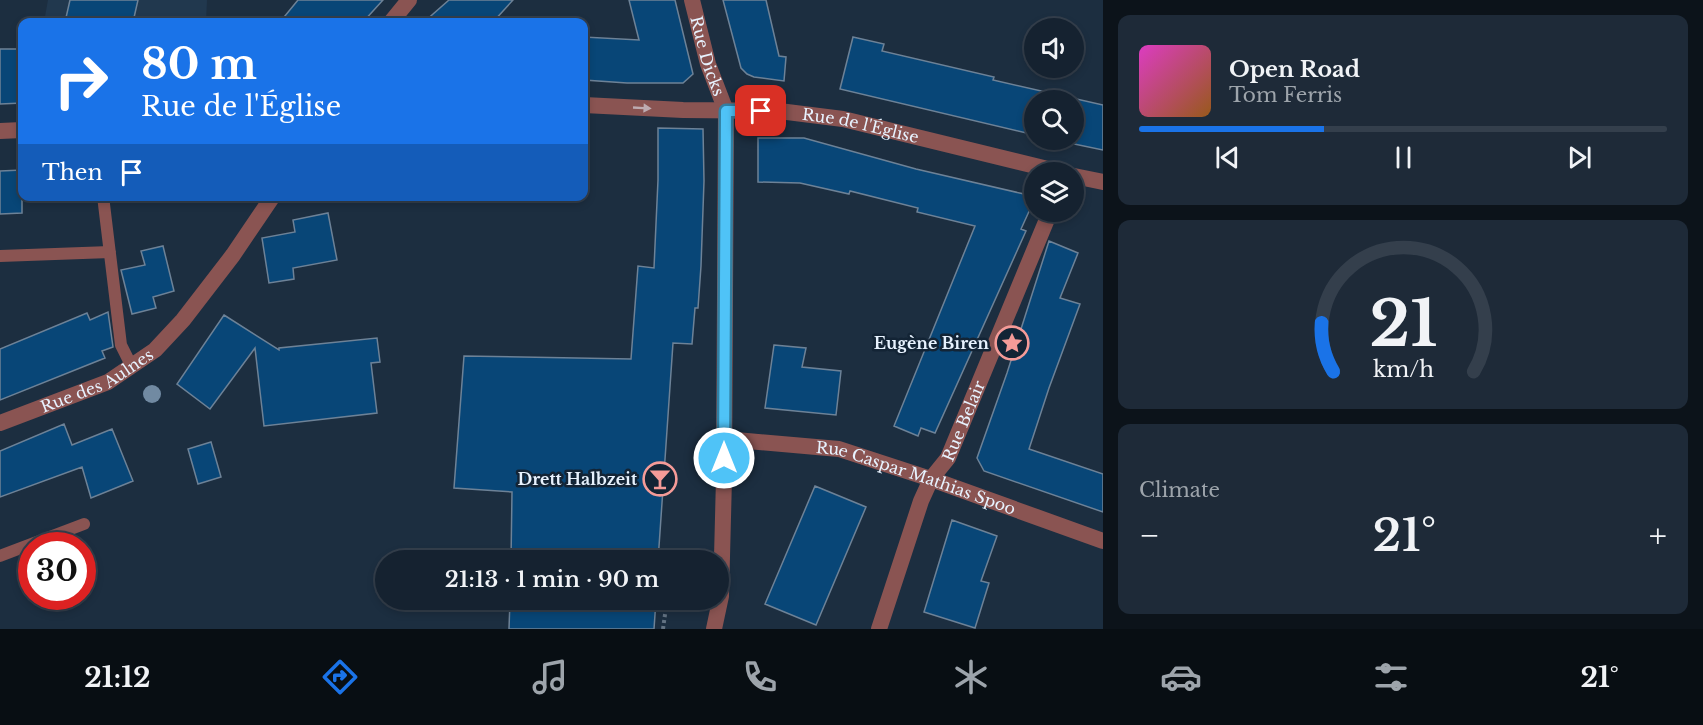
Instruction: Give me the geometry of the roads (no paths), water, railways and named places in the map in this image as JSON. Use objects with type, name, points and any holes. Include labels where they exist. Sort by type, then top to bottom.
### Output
[{"type":"street","points":[[394,18],[409,0]]},
{"type":"street","name":"Rue Dicks","points":[[692,0],[708,64],[726,111]]},
{"type":"street","name":"Rue de l'Église","points":[[588,105],[779,111],[843,119],[1024,163]]},
{"type":"street","points":[[714,629],[721,596],[726,111]]},
{"type":"street","points":[[0,131],[18,130]]},
{"type":"street","points":[[1084,178],[1103,182]]},
{"type":"street","name":"Rue des Aulnes","points":[[0,423],[108,382],[155,350],[183,320],[233,255],[270,201]]},
{"type":"street","name":"Rue Belair","points":[[879,629],[921,501],[931,479],[948,458],[1046,222]]},
{"type":"street","name":"Rue Caspar Mathias Spoo","points":[[724,439],[839,449],[931,479],[1103,541]]},
{"type":"lane","points":[[103,201],[121,345],[132,367]]},
{"type":"lane","points":[[0,256],[110,252]]},
{"type":"lane","points":[[0,556],[84,524]]},
{"type":"place","name":"Eugène Biren","points":[[1012,343]]},
{"type":"place","name":"Drett Halbzeit","points":[[660,479]]}]
